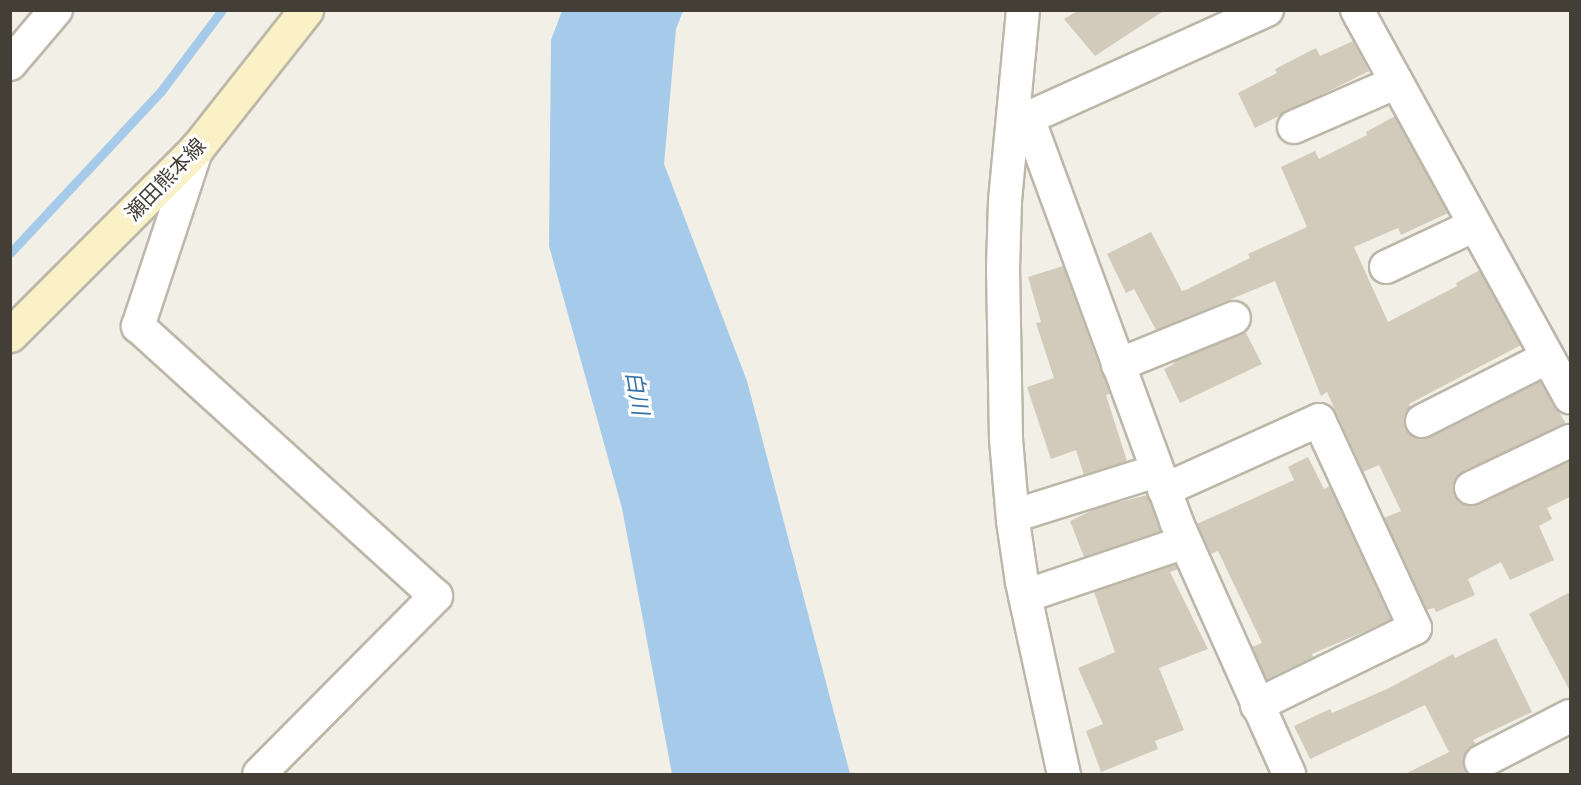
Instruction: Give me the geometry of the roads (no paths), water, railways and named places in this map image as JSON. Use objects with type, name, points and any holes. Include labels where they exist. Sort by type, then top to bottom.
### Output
[{"type":"main road","name":"瀬田熊本線","points":[[10,335],[197,148],[306,10]]},
{"type":"street","points":[[10,64],[57,10]]},
{"type":"street","points":[[1023,10],[1020,116],[1003,267],[1006,439],[1013,516],[1025,596],[1064,774]]},
{"type":"street","points":[[1020,116],[1267,10]]},
{"type":"street","points":[[1357,10],[1570,397]]},
{"type":"street","points":[[1294,128],[1397,82]]},
{"type":"street","points":[[1020,116],[1185,542],[1288,774]]},
{"type":"street","points":[[197,148],[138,326],[436,596],[259,774]]},
{"type":"street","points":[[1386,267],[1475,225]]},
{"type":"street","points":[[1118,365],[1234,318]]},
{"type":"street","points":[[1422,421],[1548,357]]},
{"type":"street","points":[[1013,516],[1161,480],[1319,420],[1415,627],[1257,705]]},
{"type":"street","points":[[1472,488],[1570,441]]},
{"type":"street","points":[[1025,596],[1185,542]]},
{"type":"street","points":[[1481,762],[1570,716]]},
{"type":"water","name":"白川","points":[[562,11],[683,11],[676,29],[664,164],[747,381],[850,774],[672,774],[622,508],[549,246],[551,40]]},
{"type":"waterway","points":[[10,253],[161,91],[222,10]]}]
